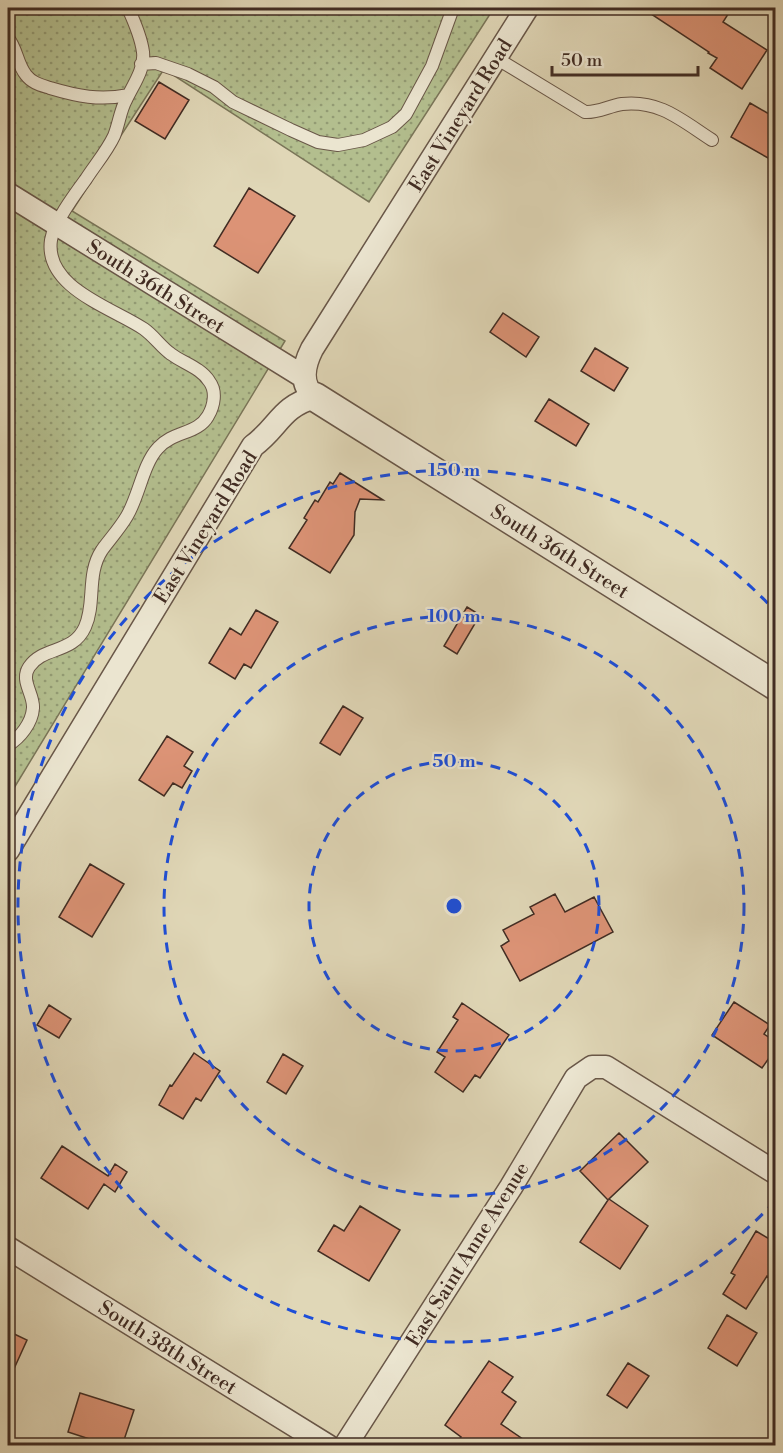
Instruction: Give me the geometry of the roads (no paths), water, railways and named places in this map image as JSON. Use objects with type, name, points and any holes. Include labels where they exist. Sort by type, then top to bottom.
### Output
[{"type":"street","name":"East Vineyard Road","points":[[8,850],[253,446],[270,433],[282,414],[298,403],[309,387],[304,368],[312,349],[527,8]]},
{"type":"street","name":"South 36th Street","points":[[8,194],[776,686]]},
{"type":"street","name":"East Saint Anne Avenue","points":[[345,1446],[511,1187],[576,1078],[592,1067],[606,1067],[776,1173]]},
{"type":"street","name":"South 38th Street","points":[[8,1248],[328,1446]]},
{"type":"lane","points":[[8,745],[16,741],[28,725],[33,707],[26,681],[28,668],[37,659],[72,643],[85,627],[90,608],[94,566],[101,551],[127,516],[157,449],[171,436],[200,426],[209,416],[215,397],[210,382],[200,371],[168,352],[146,330],[87,299],[64,278],[54,262],[51,240],[57,225],[114,135],[128,95],[140,74],[143,53],[128,8]]},
{"type":"lane","points":[[141,64],[156,63],[188,74],[214,87],[233,102],[291,130],[318,142],[338,146],[364,141],[392,127],[406,114],[432,66],[453,8]]},
{"type":"lane","points":[[8,38],[14,45],[25,75],[34,83],[78,96],[98,98],[128,95]]},
{"type":"lane","points":[[496,58],[585,112],[631,103],[652,105],[668,111],[711,140]]}]
